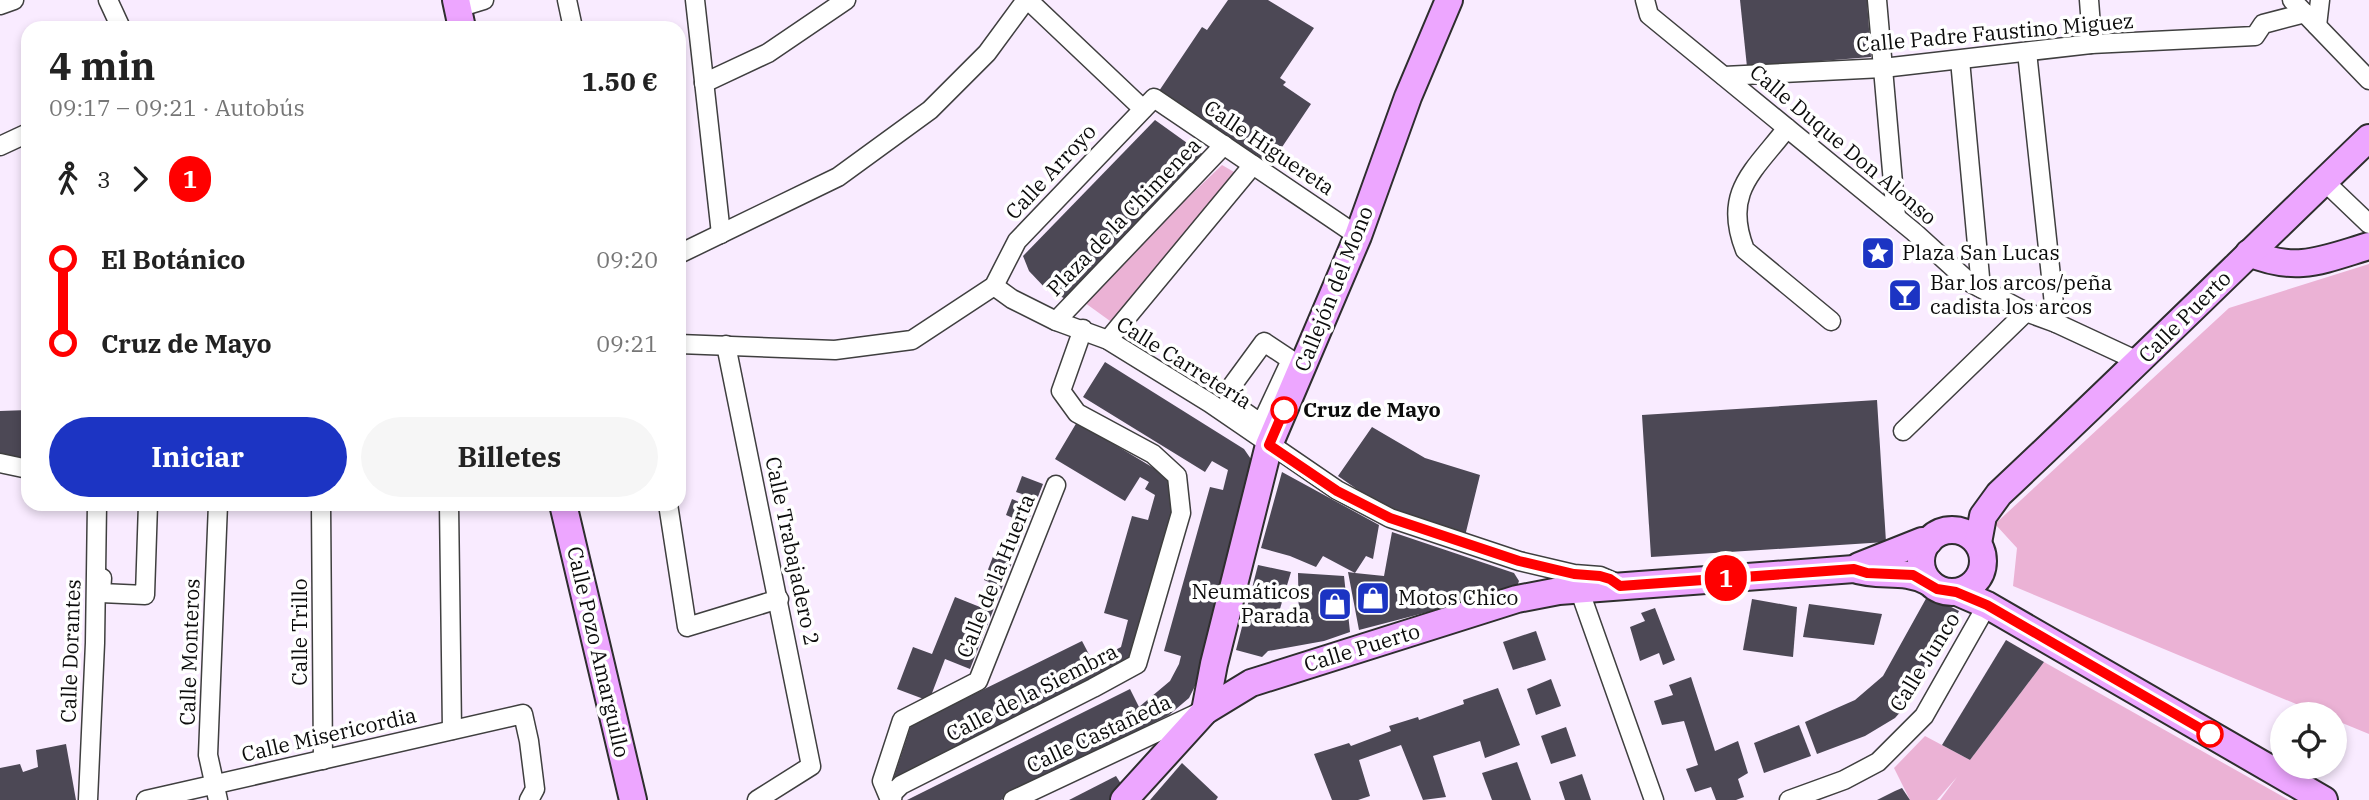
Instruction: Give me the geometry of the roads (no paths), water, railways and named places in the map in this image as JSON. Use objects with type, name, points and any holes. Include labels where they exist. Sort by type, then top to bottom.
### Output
[{"type":"main road","name":"Callejón del Mono","points":[[1205,711],[1214,664],[1269,445],[1358,236],[1408,97],[1449,0]]},
{"type":"main road","name":"Calle Puerto","points":[[1978,543],[1983,516],[1999,494],[2140,362],[2369,138]]},
{"type":"main road","points":[[2249,253],[2272,262],[2311,264],[2369,240]]},
{"type":"main road","name":"Calle Puerto","points":[[1124,800],[1205,711],[1251,683],[1517,599],[1579,589],[1854,569],[1937,536],[1985,498],[1999,494]]},
{"type":"main road","name":"Calle Pozo Amarguillo","points":[[565,511],[633,800]]},
{"type":"main road","points":[[1955,530],[1964,532],[1978,543],[1983,560],[1968,585],[1937,589],[1929,582],[1921,564],[1922,556],[1937,536],[1955,530]]},
{"type":"main road","name":"Calle Puerto","points":[[1854,569],[1867,573],[1913,575],[1929,582]]},
{"type":"main road","points":[[1968,585],[1987,605],[2324,800]]},
{"type":"main road","points":[[1214,664],[1228,680],[1251,683]]},
{"type":"street","points":[[0,5],[14,0]]},
{"type":"street","points":[[108,0],[118,21]]},
{"type":"street","points":[[458,12],[484,0]]},
{"type":"street","points":[[567,0],[572,21]]},
{"type":"street","points":[[695,0],[721,234]]},
{"type":"street","points":[[704,83],[768,53],[846,0]]},
{"type":"street","points":[[686,251],[838,177],[930,110],[987,53],[1027,0]]},
{"type":"street","name":"Calle Higuereta","points":[[1027,0],[1148,104],[1224,145],[1358,236]]},
{"type":"street","name":"Calle Duque Don Alonso","points":[[1645,0],[1649,15],[1896,217],[1969,282],[2026,312],[2140,362]]},
{"type":"street","points":[[1877,0],[1896,217]]},
{"type":"street","points":[[2089,0],[2091,44]]},
{"type":"street","points":[[2292,0],[2369,80]]},
{"type":"street","points":[[2311,20],[2320,0]]},
{"type":"street","name":"Calle Padre Faustino Miguez","points":[[1724,76],[1883,68],[2091,44],[2255,36],[2263,24],[2311,20]]},
{"type":"street","points":[[2027,52],[2056,323]]},
{"type":"street","points":[[1960,60],[1981,288]]},
{"type":"street","name":"Calle Arroyo","points":[[993,286],[1017,241],[1148,104]]},
{"type":"street","points":[[1787,128],[1743,185],[1737,198],[1739,236],[1745,250],[1831,321]]},
{"type":"street","points":[[0,146],[21,136]]},
{"type":"street","name":"Plaza de la Chimenea","points":[[1056,321],[1224,145]]},
{"type":"street","points":[[1108,340],[1253,164]]},
{"type":"street","points":[[2324,181],[2369,240]]},
{"type":"street","points":[[686,344],[835,350],[912,340],[993,286]]},
{"type":"street","name":"Calle Carretería","points":[[993,286],[1012,299],[1056,321],[1108,340],[1210,403],[1337,491],[1390,518],[1519,561],[1574,574],[1600,576],[1620,586]]},
{"type":"street","points":[[1903,431],[2026,312]]},
{"type":"street","name":"Calle de la Siembra","points":[[891,800],[893,793],[901,785],[1137,664],[1181,513],[1179,485],[1177,476],[1153,454],[1077,413],[1061,391],[1083,329]]},
{"type":"street","points":[[1210,403],[1266,329],[1307,356]]},
{"type":"street","name":"Calle Trabajadero 2","points":[[726,345],[811,766],[757,800]]},
{"type":"street","points":[[0,463],[21,468]]},
{"type":"street","name":"Calle de la Huerta","points":[[891,800],[882,781],[902,720],[978,681],[1056,485]]},
{"type":"street","name":"Calle Dorantes","points":[[88,800],[95,643],[97,511]]},
{"type":"street","points":[[104,511],[101,593],[145,595],[148,511]]},
{"type":"street","name":"Calle Monteros","points":[[216,792],[208,755],[218,511]]},
{"type":"street","name":"Calle Trillo","points":[[321,511],[323,760]]},
{"type":"street","points":[[449,511],[452,730]]},
{"type":"street","points":[[669,511],[687,627],[779,599]]},
{"type":"street","points":[[1579,589],[1654,800]]},
{"type":"street","name":"Calle Junco","points":[[1789,800],[1844,780],[1878,762],[1924,716],[1987,605]]},
{"type":"street","name":"Calle Castañeda","points":[[1013,800],[1205,711]]},
{"type":"street","name":"Calle Misericordia","points":[[146,800],[216,792],[323,760],[523,714],[530,741],[535,789],[529,800]]},
{"type":"place","name":"Plaza San Lucas","points":[[1878,253]]},
{"type":"place","name":"Bar los arcos/peña cadista los arcos","points":[[1905,295]]},
{"type":"place","name":"Cruz de Mayo","points":[[1284,410]]},
{"type":"place","name":"Motos Chico","points":[[1373,598]]},
{"type":"place","name":"Neumáticos Parada","points":[[1335,604]]}]
